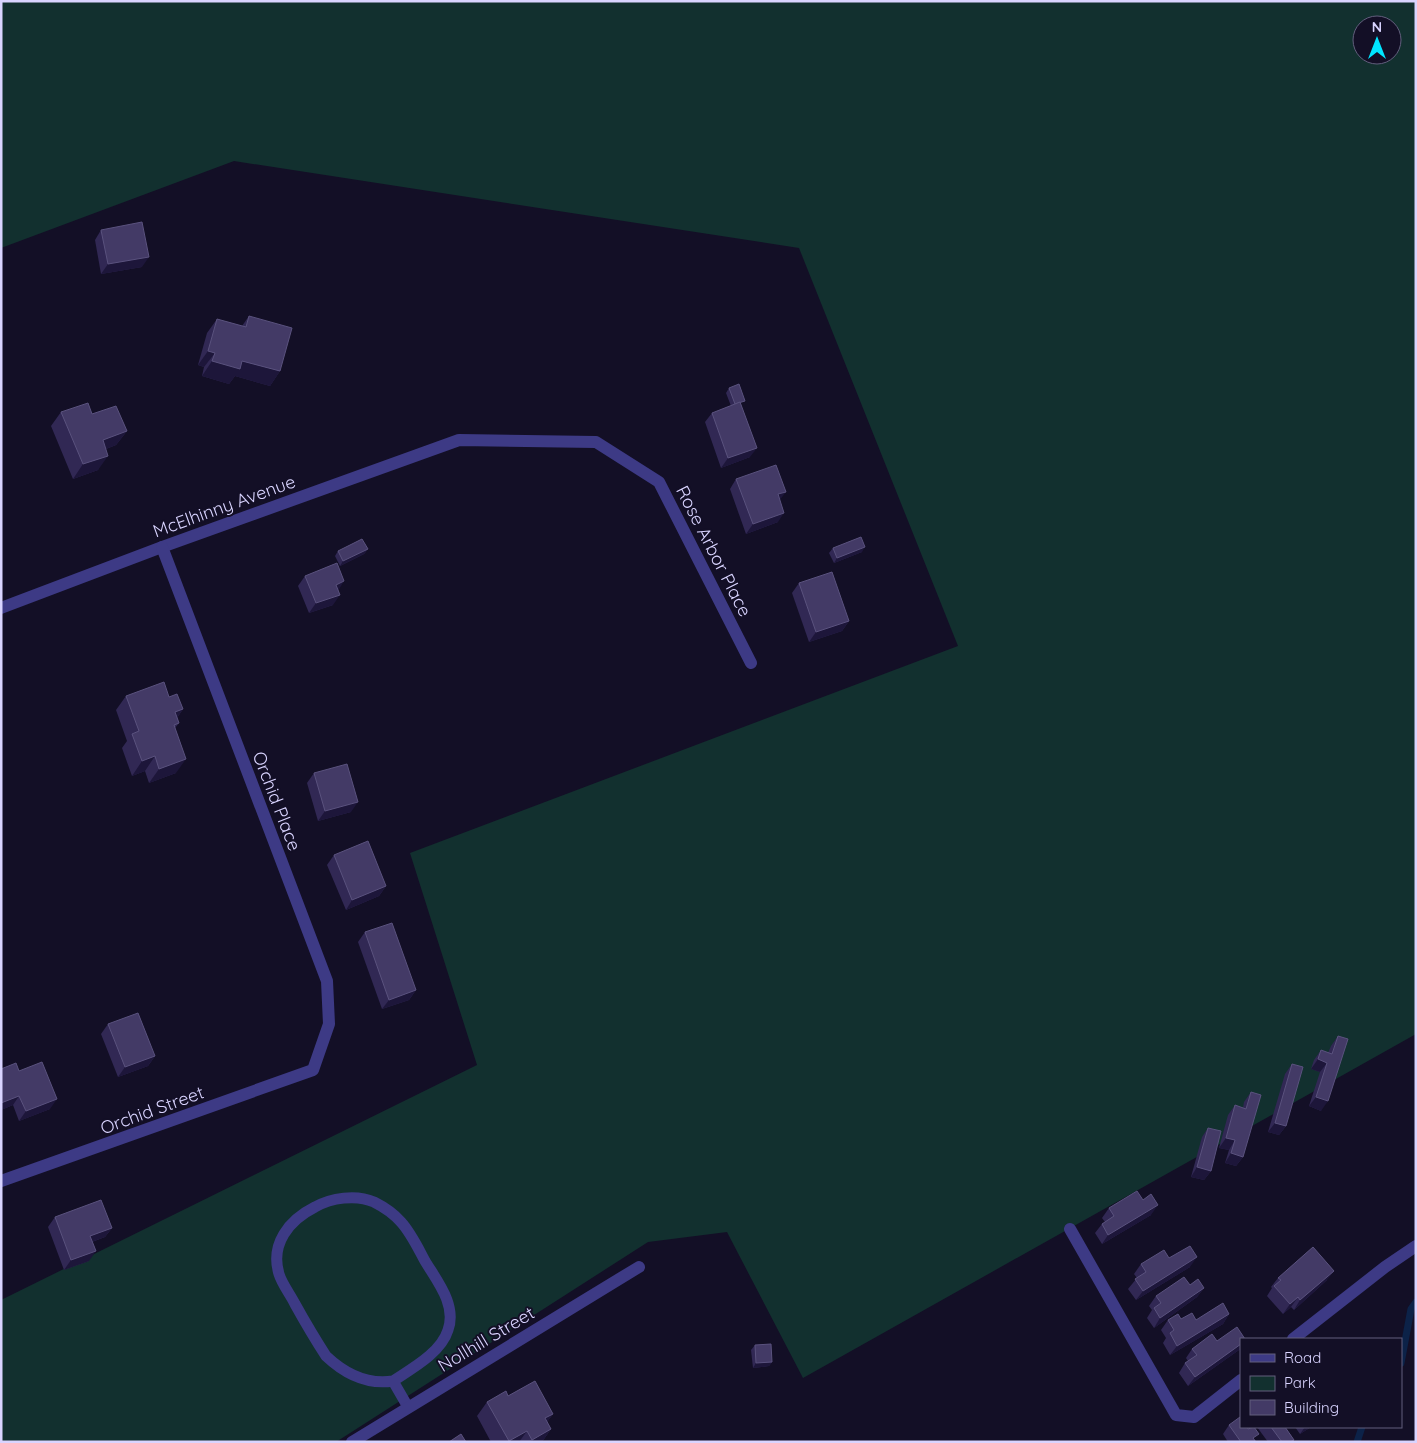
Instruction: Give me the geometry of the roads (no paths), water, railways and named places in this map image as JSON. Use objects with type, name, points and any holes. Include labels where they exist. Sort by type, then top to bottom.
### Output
[{"type":"street","name":"McElhinny Avenue","points":[[1,608],[162,547],[459,440]]},
{"type":"street","name":"Rose Arbor Place","points":[[459,440],[596,442],[659,482],[751,663]]},
{"type":"street","name":"Orchid Place","points":[[162,547],[327,981],[329,1024],[313,1070]]},
{"type":"street","name":"Orchid Street","points":[[1,1182],[313,1070]]},
{"type":"street","points":[[1070,1229],[1176,1415],[1194,1417],[1240,1381]]},
{"type":"street","points":[[1294,1338],[1384,1267],[1416,1246]]},
{"type":"street","name":"Nollhill Street","points":[[352,1442],[639,1267]]},
{"type":"lane","points":[[340,1199],[364,1199],[373,1202],[394,1215],[409,1233],[445,1294],[450,1318],[448,1330],[442,1342],[424,1359],[393,1381],[380,1383],[367,1380],[354,1376],[336,1366],[312,1335],[279,1275],[278,1250],[281,1236],[298,1218],[320,1204],[340,1199]]},
{"type":"lane","points":[[393,1381],[408,1407]]},
{"type":"waterway","points":[[1402,1358],[1411,1309],[1416,1302]]},
{"type":"waterway","points":[[1357,1442],[1362,1428]]}]
